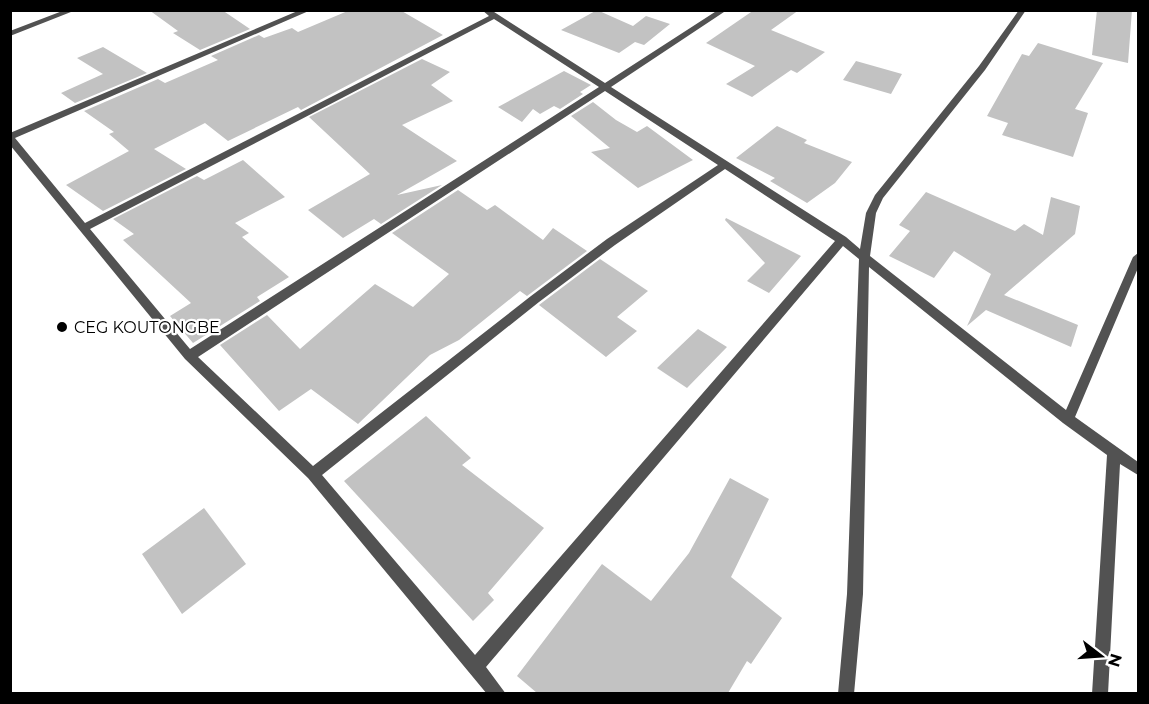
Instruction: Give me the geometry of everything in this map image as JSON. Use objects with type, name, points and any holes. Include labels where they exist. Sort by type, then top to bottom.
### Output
[{"type":"street","points":[[10,34],[73,10]]},
{"type":"street","points":[[308,10],[10,138],[189,356],[313,474],[498,693]]},
{"type":"street","points":[[189,356],[724,10]]},
{"type":"street","points":[[846,693],[855,594],[864,259],[871,213],[879,198],[982,68],[1023,10]]},
{"type":"street","points":[[83,228],[490,13],[842,240],[1068,419],[1138,469]]},
{"type":"street","points":[[313,474],[535,299],[611,242],[724,165]]},
{"type":"street","points":[[476,666],[842,240]]},
{"type":"street","points":[[1068,419],[1135,277],[1138,257]]},
{"type":"street","points":[[1100,693],[1114,452]]},
{"type":"building","points":[[149,10],[222,10],[250,29],[200,50],[173,33],[178,31]]},
{"type":"building","points":[[350,10],[400,10],[443,35],[301,110],[298,107],[228,141],[205,123],[154,149],[186,169],[103,211],[66,185],[129,151],[109,134],[114,132],[84,111],[158,79],[165,83],[218,60],[211,56],[259,35],[264,38],[292,28],[298,32]]},
{"type":"building","points":[[597,10],[633,26],[646,16],[670,24],[644,45],[635,42],[619,53],[561,30]]},
{"type":"building","points":[[754,10],[799,10],[771,30],[825,52],[797,73],[791,70],[752,97],[726,84],[755,66],[706,43]]},
{"type":"building","points":[[1097,10],[1132,10],[1128,63],[1092,55]]},
{"type":"building","points":[[1038,43],[1103,63],[1075,109],[1088,113],[1073,157],[1002,135],[1008,123],[987,116],[1022,54],[1029,56]]},
{"type":"building","points":[[103,47],[147,73],[75,103],[61,93],[103,74],[77,58]]},
{"type":"building","points":[[422,59],[450,72],[431,85],[453,101],[402,125],[457,161],[397,195],[442,185],[381,224],[374,219],[343,238],[308,210],[370,174],[309,117]]},
{"type":"building","points":[[856,61],[902,74],[891,94],[843,80]]},
{"type":"building","points":[[564,71],[591,85],[580,92],[583,94],[560,109],[554,106],[540,114],[533,109],[522,122],[498,107]]},
{"type":"building","points":[[593,102],[616,120],[637,132],[647,126],[693,160],[638,188],[591,152],[610,148],[571,116]]},
{"type":"building","points":[[777,126],[807,140],[804,143],[852,162],[835,183],[807,203],[770,181],[775,178],[736,158]]},
{"type":"building","points":[[243,160],[285,197],[235,223],[249,233],[242,237],[289,277],[257,297],[260,301],[193,343],[170,316],[191,303],[123,240],[134,234],[113,219],[197,176],[204,180]]},
{"type":"building","points":[[458,190],[487,210],[495,205],[543,240],[553,228],[587,251],[527,296],[520,291],[459,340],[430,355],[358,424],[311,389],[279,411],[220,345],[267,315],[300,349],[375,284],[413,307],[449,274],[392,233]]},
{"type":"building","points":[[926,192],[1015,231],[1024,224],[1043,235],[1051,197],[1080,206],[1075,234],[1004,295],[1078,325],[1071,347],[986,310],[967,326],[991,274],[954,251],[934,278],[889,256],[910,231],[899,225]]},
{"type":"building","points":[[726,218],[801,256],[769,293],[747,281],[765,263],[725,220]]},
{"type":"building","points":[[600,259],[648,291],[617,317],[637,331],[606,357],[539,305]]},
{"type":"building","points":[[698,329],[727,347],[687,388],[657,368]]},
{"type":"building","points":[[426,416],[471,458],[462,465],[544,528],[488,593],[494,600],[473,621],[344,481]]},
{"type":"building","points":[[730,478],[769,499],[731,577],[782,618],[751,664],[747,661],[728,693],[537,693],[517,676],[602,564],[651,601],[689,553]]},
{"type":"building","points":[[204,508],[246,564],[182,614],[142,554]]},
{"type":"place","name":"CEG KOUTONGBE","points":[[62,327]]}]
